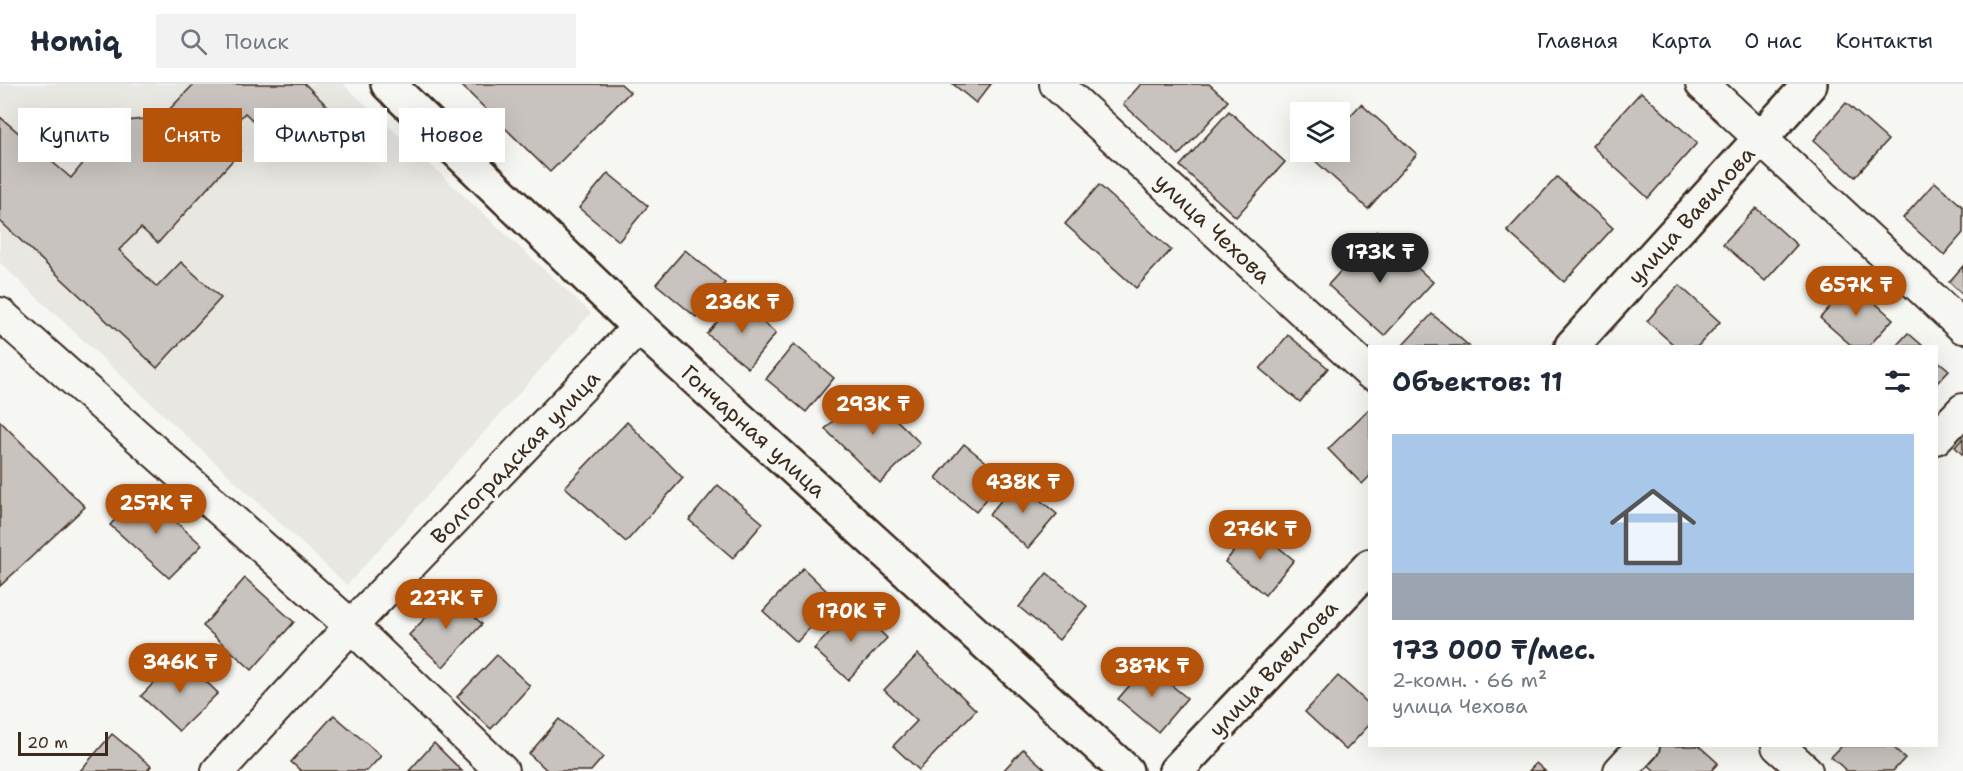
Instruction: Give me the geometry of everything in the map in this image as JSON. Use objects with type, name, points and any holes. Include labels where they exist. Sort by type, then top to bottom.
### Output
[{"type":"street","name":"Гончарная улица","points":[[388,84],[639,327],[1126,771]]},
{"type":"street","name":"улица Чехова","points":[[1056,84],[1368,371]]},
{"type":"street","points":[[1702,84],[1963,327]]},
{"type":"street","name":"улица Вавилова","points":[[1573,345],[1810,84]]},
{"type":"street","points":[[0,314],[351,626],[502,771]]},
{"type":"street","name":"Волгоградская улица","points":[[218,771],[351,626],[639,327]]},
{"type":"street","points":[[1938,436],[1963,410]]},
{"type":"street","name":"улица Вавилова","points":[[1176,771],[1368,568]]},
{"type":"street","points":[[1620,771],[1642,747]]},
{"type":"street","points":[[1779,747],[1806,771]]},
{"type":"shaded area","points":[[0,84],[343,84],[369,108],[254,108],[254,162],[387,162],[387,125],[399,136],[399,162],[427,162],[591,313],[347,585],[0,263]]},
{"type":"building","points":[[194,84],[305,84],[329,108],[254,108],[254,122],[245,113],[242,116],[242,108],[171,108]]},
{"type":"building","points":[[460,84],[621,84],[630,92],[550,172],[505,128],[505,108],[485,108]]},
{"type":"building","points":[[953,84],[991,84],[976,103]]},
{"type":"building","points":[[1141,84],[1209,84],[1228,101],[1179,155],[1123,104]]},
{"type":"building","points":[[1641,92],[1697,143],[1648,198],[1592,146]]},
{"type":"building","points":[[1846,103],[1888,140],[1855,177],[1814,140]]},
{"type":"building","points":[[1361,104],[1417,154],[1368,209],[1316,162],[1350,162],[1350,116]]},
{"type":"building","points":[[1229,111],[1285,162],[1236,217],[1180,166]]},
{"type":"building","points":[[0,117],[18,132],[18,162],[52,162],[71,178],[84,162],[131,162],[131,120],[143,119],[143,162],[231,162],[158,243],[141,228],[119,250],[157,287],[181,262],[221,298],[157,368],[0,221]]},
{"type":"building","points":[[608,173],[648,206],[619,241],[579,208]]},
{"type":"building","points":[[1557,177],[1613,228],[1564,282],[1507,231]]},
{"type":"building","points":[[1935,182],[1963,207],[1963,233],[1944,255],[1903,218]]},
{"type":"building","points":[[1099,185],[1171,250],[1136,288],[1065,224]]},
{"type":"building","points":[[1756,208],[1797,245],[1765,281],[1723,244]]},
{"type":"building","points":[[1377,231],[1433,282],[1384,336],[1328,285]]},
{"type":"building","points":[[685,250],[725,283],[696,317],[656,284]]},
{"type":"building","points":[[1963,266],[1963,295],[1949,282]]},
{"type":"building","points":[[1852,282],[1893,319],[1870,345],[1851,345],[1820,318]]},
{"type":"building","points":[[1679,285],[1720,322],[1699,345],[1674,345],[1647,321]]},
{"type":"building","points":[[736,300],[776,333],[748,368],[707,334]]},
{"type":"building","points":[[1432,314],[1468,345],[1403,345]]},
{"type":"building","points":[[1908,333],[1922,345],[1897,345]]},
{"type":"building","points":[[1288,335],[1328,368],[1300,402],[1260,369]]},
{"type":"building","points":[[794,344],[834,378],[806,412],[766,379]]},
{"type":"building","points":[[1938,361],[1949,370],[1938,382]]},
{"type":"building","points":[[865,389],[920,443],[880,483],[825,429]]},
{"type":"building","points":[[1368,410],[1368,478],[1362,484],[1328,449]]},
{"type":"building","points":[[0,421],[85,507],[0,586]]},
{"type":"building","points":[[627,422],[683,478],[626,542],[565,487]]},
{"type":"building","points":[[1963,438],[1963,455],[1955,447]]},
{"type":"building","points":[[964,444],[1005,477],[976,512],[936,478]]},
{"type":"building","points":[[1017,481],[1057,514],[1028,548],[989,515]]},
{"type":"building","points":[[718,485],[763,523],[733,558],[689,520]]},
{"type":"building","points":[[142,492],[202,545],[169,578],[110,525]]},
{"type":"building","points":[[1254,527],[1294,560],[1265,595],[1225,562]]},
{"type":"building","points":[[803,568],[836,600],[797,642],[763,611]]},
{"type":"building","points":[[1047,573],[1087,606],[1059,640],[1019,607]]},
{"type":"building","points":[[245,578],[294,622],[252,670],[203,626]]},
{"type":"building","points":[[449,593],[482,624],[443,667],[409,635]]},
{"type":"building","points":[[854,606],[887,638],[848,680],[814,649]]},
{"type":"building","points":[[918,654],[976,710],[919,770],[893,746],[917,721],[884,690]]},
{"type":"building","points":[[497,655],[530,686],[491,729],[457,697]]},
{"type":"building","points":[[180,656],[218,693],[179,731],[141,696]]},
{"type":"building","points":[[1147,665],[1187,698],[1158,732],[1118,699]]},
{"type":"building","points":[[1338,676],[1368,703],[1368,726],[1346,750],[1305,712]]},
{"type":"building","points":[[334,715],[381,756],[367,771],[301,771],[291,762]]},
{"type":"building","points":[[559,719],[603,757],[591,771],[548,771],[529,754]]},
{"type":"building","points":[[112,734],[151,766],[147,771],[80,771]]},
{"type":"building","points":[[434,743],[462,771],[409,771]]},
{"type":"building","points":[[1659,747],[1700,747],[1718,763],[1711,771],[1655,771],[1645,762]]},
{"type":"building","points":[[1841,747],[1893,747],[1905,758],[1893,771],[1847,771],[1831,757]]},
{"type":"building","points":[[1023,749],[1047,771],[1003,771]]},
{"type":"building","points":[[1536,763],[1545,771],[1529,771]]}]
